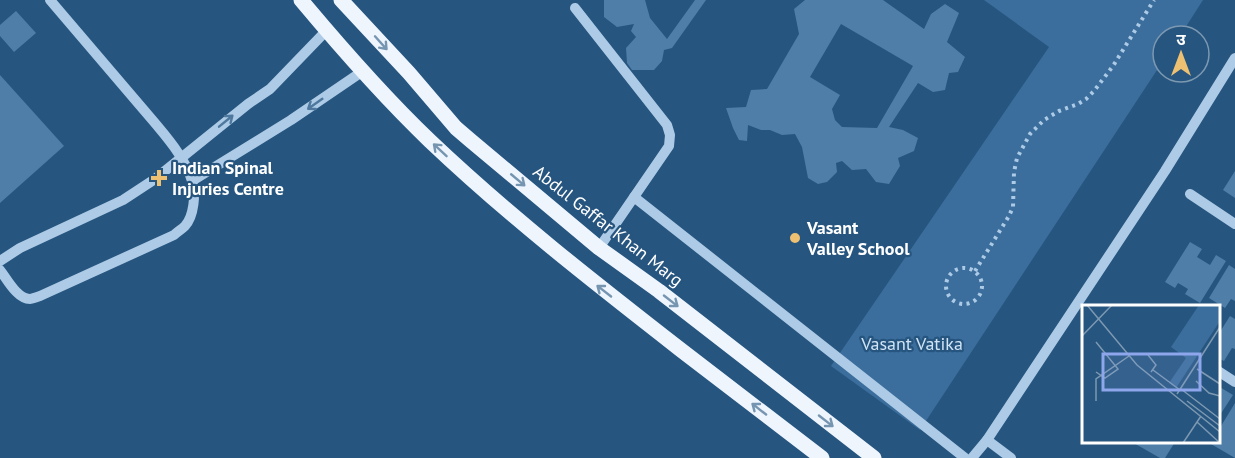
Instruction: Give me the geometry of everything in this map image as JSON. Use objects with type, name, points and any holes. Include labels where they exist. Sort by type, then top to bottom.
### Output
[{"type":"main road","points":[[301,0],[363,71],[428,139],[532,232],[581,273],[822,458]]},
{"type":"main road","name":"Abdul Gaffar Khan Marg","points":[[341,0],[456,128],[599,248],[874,458]]},
{"type":"street","points":[[0,270],[23,297],[30,299],[40,296],[174,235],[186,225],[192,210],[194,194],[192,181],[181,158],[164,134],[50,0]]},
{"type":"street","points":[[575,8],[667,125],[670,135],[669,146],[599,248]]},
{"type":"street","points":[[0,261],[20,248],[123,200],[155,178],[270,88],[327,30]]},
{"type":"street","points":[[972,458],[987,440],[1165,171],[1235,58]]},
{"type":"street","points":[[192,181],[291,120],[363,71]]},
{"type":"street","points":[[1190,194],[1235,224]]},
{"type":"street","points":[[634,197],[965,458]]},
{"type":"street","points":[[1220,372],[1235,382]]},
{"type":"street","points":[[987,440],[1011,458]]},
{"type":"path","points":[[975,271],[1013,207],[1014,172],[1017,158],[1030,134],[1044,120],[1078,104],[1094,91],[1113,66],[1154,0]]},
{"type":"path","points":[[963,267],[975,271],[979,275],[982,287],[978,298],[968,304],[956,303],[947,294],[945,282],[952,272],[963,267]]},
{"type":"green space","name":"Vasant Vatika","points":[[984,0],[1203,0],[1188,24],[1151,24],[1151,79],[920,430],[831,366],[1049,47]]},
{"type":"building","points":[[604,0],[645,0],[650,18],[667,39],[695,0],[706,0],[672,48],[664,50],[662,61],[654,70],[632,70],[627,63],[626,48],[636,37],[631,31],[634,24],[617,27],[604,17]]},
{"type":"building","points":[[805,0],[883,0],[924,29],[931,14],[945,4],[959,13],[947,42],[965,57],[958,72],[949,73],[945,90],[933,92],[918,83],[889,127],[903,130],[918,138],[914,151],[898,158],[900,166],[889,184],[876,182],[866,169],[852,170],[842,161],[836,163],[837,172],[827,182],[818,184],[808,178],[802,147],[795,134],[782,135],[748,125],[747,141],[739,140],[726,108],[746,107],[751,90],[767,89],[799,34],[794,9]],"holes":[[[841,24],[913,66],[877,128],[842,127],[835,120],[832,109],[840,95],[810,77]]]},
{"type":"building","points":[[16,11],[36,33],[14,52],[0,36],[0,25]]},
{"type":"building","points":[[0,75],[64,146],[0,203]]},
{"type":"building","points":[[1235,171],[1235,198],[1223,190]]},
{"type":"building","points":[[1190,242],[1202,249],[1197,257],[1210,265],[1216,255],[1226,261],[1200,303],[1185,294],[1188,289],[1178,283],[1175,288],[1165,282]]},
{"type":"building","points":[[1229,265],[1235,269],[1235,301],[1231,299],[1225,308],[1209,298]]},
{"type":"building","points":[[1230,316],[1235,319],[1235,349],[1232,348],[1224,361],[1220,359],[1220,332]]},
{"type":"building","points":[[1220,387],[1233,395],[1220,415]]},
{"type":"building","points":[[1235,403],[1235,458],[1211,444],[1220,443],[1220,428]]},
{"type":"building","points":[[1134,443],[1174,443],[1165,458],[1160,458]]},
{"type":"place","name":"Indian Spinal Injuries Centre","points":[[159,178]]},
{"type":"place","name":"Vasant Valley School","points":[[795,238]]}]
